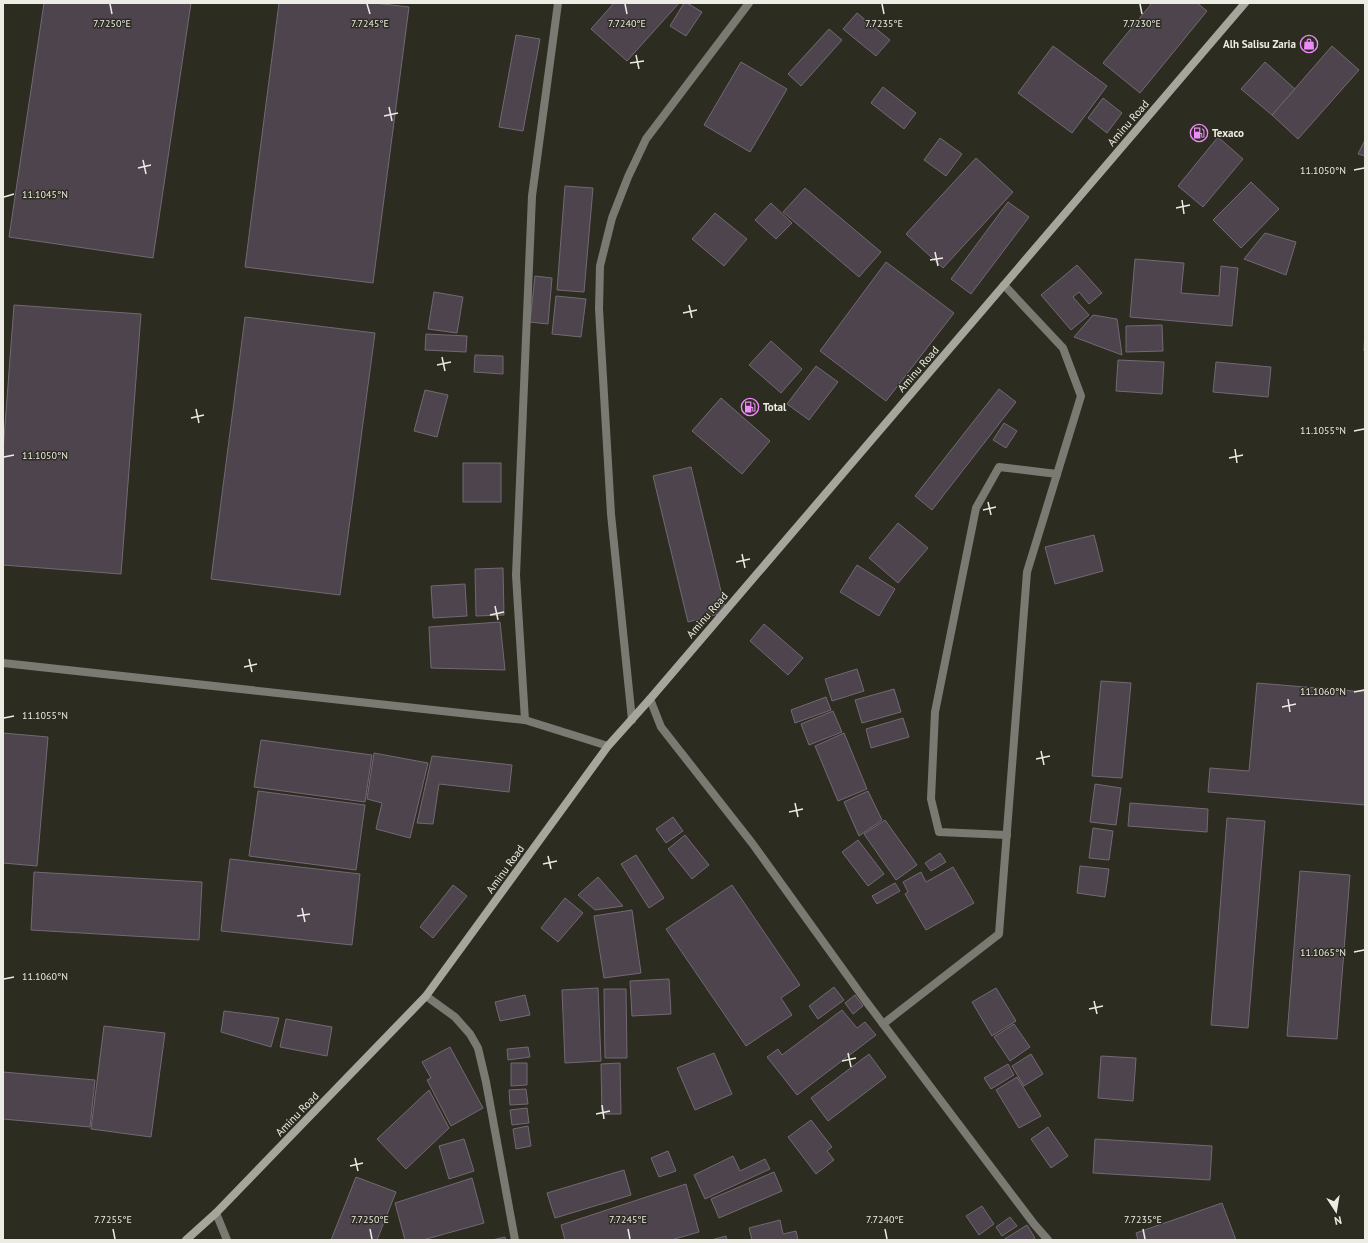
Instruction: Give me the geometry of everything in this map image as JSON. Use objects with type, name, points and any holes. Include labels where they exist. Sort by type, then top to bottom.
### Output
[{"type":"street","points":[[525,720],[516,575],[532,196],[558,3]]},
{"type":"street","points":[[632,720],[611,514],[599,309],[600,266],[612,218],[628,177],[646,139],[749,3]]},
{"type":"street","name":"Aminu Road","points":[[186,1240],[216,1213],[426,996],[608,746],[632,720],[1245,3]]},
{"type":"street","points":[[883,1024],[999,934],[1027,572],[1080,396],[1063,348],[1004,286]]},
{"type":"street","points":[[1007,836],[939,832],[931,799],[935,712],[976,508],[999,467],[1057,474]]},
{"type":"street","points":[[3,663],[525,720],[608,746]]},
{"type":"street","points":[[650,699],[661,726],[752,843],[883,1024],[1034,1224],[1048,1240]]},
{"type":"street","points":[[426,996],[455,1017],[470,1034],[478,1048],[486,1082],[515,1240]]},
{"type":"street","points":[[216,1213],[227,1240]]},
{"type":"building","points":[[44,3],[191,3],[153,258],[9,237]]},
{"type":"building","points":[[279,3],[374,3],[409,7],[373,283],[245,267]]},
{"type":"building","points":[[614,3],[679,3],[627,61],[591,29]]},
{"type":"building","points":[[684,3],[687,3],[702,12],[686,36],[670,26]]},
{"type":"building","points":[[1152,3],[1197,3],[1207,11],[1140,93],[1103,63]]},
{"type":"building","points":[[857,13],[890,40],[876,56],[843,29]]},
{"type":"building","points":[[829,29],[842,40],[801,86],[788,74]]},
{"type":"building","points":[[516,35],[540,39],[523,131],[499,127]]},
{"type":"building","points":[[1053,46],[1107,86],[1072,133],[1018,93]]},
{"type":"building","points":[[1332,46],[1359,70],[1298,139],[1272,115]]},
{"type":"building","points":[[741,62],[787,89],[750,152],[704,125]]},
{"type":"building","points":[[1265,62],[1295,89],[1272,115],[1241,89]]},
{"type":"building","points":[[883,87],[916,113],[904,129],[871,103]]},
{"type":"building","points":[[1103,98],[1122,113],[1107,133],[1088,118]]},
{"type":"building","points":[[1218,137],[1243,159],[1203,207],[1178,186]]},
{"type":"building","points":[[940,138],[962,154],[946,176],[924,160]]},
{"type":"building","points":[[1365,140],[1365,156],[1358,154]]},
{"type":"building","points":[[976,158],[1013,192],[943,268],[906,234]]},
{"type":"building","points":[[1251,182],[1279,209],[1241,248],[1213,220]]},
{"type":"building","points":[[565,186],[593,188],[584,292],[557,290]]},
{"type":"building","points":[[805,188],[881,252],[859,277],[783,212]]},
{"type":"building","points":[[1008,202],[1029,217],[971,294],[951,279]]},
{"type":"building","points":[[771,203],[792,223],[776,239],[755,220]]},
{"type":"building","points":[[715,213],[747,239],[724,266],[692,239]]},
{"type":"building","points":[[1265,233],[1296,242],[1286,275],[1244,259]]},
{"type":"building","points":[[1135,259],[1184,263],[1181,293],[1219,296],[1221,266],[1238,268],[1232,326],[1130,317]]},
{"type":"building","points":[[886,262],[954,313],[886,401],[820,351]]},
{"type":"building","points":[[1077,265],[1102,293],[1089,304],[1079,292],[1073,297],[1089,315],[1071,330],[1041,295]]},
{"type":"building","points":[[535,276],[552,278],[548,324],[530,322]]},
{"type":"building","points":[[434,292],[463,297],[457,333],[428,329]]},
{"type":"building","points":[[556,296],[586,299],[581,337],[552,334]]},
{"type":"building","points":[[14,305],[141,314],[121,574],[3,565],[3,452]]},
{"type":"building","points":[[1093,315],[1117,319],[1122,355],[1074,337]]},
{"type":"building","points":[[245,317],[375,333],[340,595],[211,579]]},
{"type":"building","points":[[1162,325],[1163,351],[1126,352],[1126,326]]},
{"type":"building","points":[[1365,329],[1365,351],[1364,351]]},
{"type":"building","points":[[426,334],[467,336],[466,352],[425,350]]},
{"type":"building","points":[[771,341],[802,369],[781,393],[749,365]]},
{"type":"building","points":[[475,355],[503,356],[503,374],[474,372]]},
{"type":"building","points":[[1118,360],[1164,362],[1162,394],[1116,391]]},
{"type":"building","points":[[1216,362],[1271,367],[1268,397],[1213,392]]},
{"type":"building","points":[[816,366],[838,382],[809,420],[787,404]]},
{"type":"building","points":[[999,389],[1016,402],[932,510],[915,496]]},
{"type":"building","points":[[425,390],[448,395],[437,437],[414,431]]},
{"type":"building","points":[[721,398],[770,441],[742,474],[692,431]]},
{"type":"building","points":[[1004,423],[1017,431],[1006,448],[993,440]]},
{"type":"building","points":[[463,463],[501,463],[501,502],[463,502]]},
{"type":"building","points":[[691,467],[726,612],[688,622],[653,476]]},
{"type":"building","points":[[898,523],[928,548],[898,583],[869,558]]},
{"type":"building","points":[[1094,535],[1103,571],[1055,584],[1045,547]]},
{"type":"building","points":[[857,565],[895,589],[879,616],[840,592]]},
{"type":"building","points":[[503,568],[504,615],[476,616],[475,569]]},
{"type":"building","points":[[465,584],[467,616],[433,618],[431,586]]},
{"type":"building","points":[[500,622],[505,670],[431,668],[429,627]]},
{"type":"building","points":[[764,624],[803,658],[788,675],[750,641]]},
{"type":"building","points":[[857,669],[864,691],[832,701],[825,679]]},
{"type":"building","points":[[1101,681],[1131,683],[1122,778],[1092,776]]},
{"type":"building","points":[[1257,683],[1365,692],[1365,805],[1208,792],[1210,768],[1249,771]]},
{"type":"building","points":[[894,689],[901,712],[862,723],[855,700]]},
{"type":"building","points":[[826,697],[831,710],[795,723],[791,710]]},
{"type":"building","points":[[833,711],[842,732],[809,745],[801,724]]},
{"type":"building","points":[[903,718],[909,737],[871,748],[866,729]]},
{"type":"building","points":[[3,733],[48,737],[37,866],[3,863]]},
{"type":"building","points":[[844,733],[867,789],[838,801],[815,746]]},
{"type":"building","points":[[261,740],[372,755],[365,802],[254,787]]},
{"type":"building","points":[[374,753],[428,763],[410,838],[376,829],[382,803],[367,799]]},
{"type":"building","points":[[432,756],[512,765],[509,792],[439,784],[433,824],[417,823]]},
{"type":"building","points":[[1095,784],[1121,788],[1116,825],[1090,822]]},
{"type":"building","points":[[258,791],[365,805],[356,870],[249,856]]},
{"type":"building","points":[[868,791],[882,820],[859,836],[844,802]]},
{"type":"building","points":[[1130,803],[1208,809],[1207,832],[1128,826]]},
{"type":"building","points":[[673,817],[683,831],[666,843],[656,829]]},
{"type":"building","points":[[1227,818],[1265,821],[1248,1028],[1211,1025]]},
{"type":"building","points":[[885,820],[917,865],[896,880],[864,834]]},
{"type":"building","points":[[1093,828],[1113,831],[1109,860],[1089,858]]},
{"type":"building","points":[[685,835],[709,865],[692,879],[668,849]]},
{"type":"building","points":[[858,840],[884,874],[868,886],[842,852]]},
{"type":"building","points":[[940,853],[946,862],[931,871],[925,863]]},
{"type":"building","points":[[636,855],[664,898],[649,908],[621,864]]},
{"type":"building","points":[[230,859],[360,874],[352,945],[221,931]]},
{"type":"building","points":[[1080,866],[1109,869],[1105,897],[1077,893]]},
{"type":"building","points":[[953,867],[974,903],[926,930],[905,894],[908,892],[903,882],[921,872],[926,882]]},
{"type":"building","points":[[1300,871],[1350,875],[1337,1039],[1287,1036]]},
{"type":"building","points":[[34,872],[202,882],[199,940],[31,930]]},
{"type":"building","points":[[598,877],[623,906],[595,910],[578,895]]},
{"type":"building","points":[[895,883],[900,891],[877,904],[872,896]]},
{"type":"building","points":[[453,885],[467,896],[433,938],[420,927]]},
{"type":"building","points":[[732,885],[800,985],[781,998],[792,1015],[746,1046],[666,929]]},
{"type":"building","points":[[565,898],[583,913],[558,942],[541,928]]},
{"type":"building","points":[[632,910],[641,973],[604,978],[594,916]]},
{"type":"building","points":[[669,979],[671,1014],[632,1016],[630,981]]},
{"type":"building","points":[[834,987],[844,1000],[818,1019],[809,1006]]},
{"type":"building","points":[[598,988],[601,1061],[565,1063],[562,990]]},
{"type":"building","points":[[996,988],[1016,1021],[992,1036],[972,1002]]},
{"type":"building","points":[[604,989],[626,989],[627,1058],[605,1058]]},
{"type":"building","points":[[525,995],[530,1015],[500,1021],[495,1002]]},
{"type":"building","points":[[855,995],[863,1006],[853,1014],[845,1003]]},
{"type":"building","points":[[842,1010],[857,1028],[865,1022],[876,1035],[797,1095],[767,1057],[778,1049],[782,1055]]},
{"type":"building","points":[[224,1011],[279,1018],[271,1047],[221,1032]]},
{"type":"building","points":[[286,1019],[332,1027],[327,1056],[280,1047]]},
{"type":"building","points":[[1014,1024],[1030,1047],[1010,1061],[994,1037]]},
{"type":"building","points":[[104,1026],[165,1033],[151,1137],[91,1129]]},
{"type":"building","points":[[450,1047],[483,1108],[451,1126],[427,1080],[431,1078],[422,1062]]},
{"type":"building","points":[[528,1047],[530,1057],[508,1060],[507,1049]]},
{"type":"building","points":[[714,1053],[732,1094],[695,1110],[677,1068]]},
{"type":"building","points":[[869,1054],[886,1077],[828,1121],[811,1098]]},
{"type":"building","points":[[1031,1054],[1043,1074],[1024,1086],[1012,1066]]},
{"type":"building","points":[[1101,1056],[1136,1058],[1133,1101],[1098,1098]]},
{"type":"building","points":[[511,1063],[527,1063],[527,1085],[511,1086]]},
{"type":"building","points":[[620,1063],[621,1114],[602,1114],[601,1064]]},
{"type":"building","points":[[1008,1064],[1014,1075],[991,1089],[984,1078]]},
{"type":"building","points":[[3,1072],[95,1080],[90,1127],[3,1119]]},
{"type":"building","points":[[1017,1077],[1041,1116],[1019,1128],[996,1090]]},
{"type":"building","points":[[526,1089],[528,1104],[510,1105],[509,1090]]},
{"type":"building","points":[[429,1090],[449,1128],[406,1169],[377,1139]]},
{"type":"building","points":[[527,1108],[529,1123],[512,1125],[510,1110]]},
{"type":"building","points":[[811,1120],[832,1147],[827,1151],[834,1160],[816,1174],[788,1137]]},
{"type":"building","points":[[528,1126],[531,1146],[516,1149],[513,1129]]},
{"type":"building","points":[[1048,1127],[1068,1156],[1051,1168],[1031,1139]]},
{"type":"building","points":[[464,1139],[474,1171],[449,1179],[439,1146]]},
{"type":"building","points":[[1095,1139],[1212,1146],[1210,1180],[1093,1173]]},
{"type":"building","points":[[668,1151],[676,1171],[659,1177],[651,1158]]},
{"type":"building","points":[[733,1156],[740,1171],[765,1159],[770,1169],[705,1199],[694,1175]]},
{"type":"building","points":[[624,1170],[631,1195],[555,1218],[547,1193]]},
{"type":"building","points":[[774,1172],[782,1191],[719,1218],[711,1199]]},
{"type":"building","points":[[356,1177],[396,1192],[377,1240],[331,1240]]},
{"type":"building","points":[[472,1178],[484,1223],[423,1240],[405,1240],[395,1203]]},
{"type":"building","points":[[686,1184],[699,1232],[671,1240],[565,1240],[561,1225]]},
{"type":"building","points":[[1222,1203],[1236,1240],[1138,1240],[1136,1233]]},
{"type":"building","points":[[982,1206],[994,1224],[979,1235],[966,1216]]},
{"type":"building","points":[[1010,1217],[1017,1226],[1002,1236],[996,1227]]},
{"type":"building","points":[[780,1220],[783,1234],[796,1231],[798,1240],[752,1240],[749,1228]]},
{"type":"building","points":[[1027,1225],[1035,1238],[1032,1240],[1003,1240]]},
{"type":"building","points":[[726,1236],[727,1240],[711,1240]]},
{"type":"building","points":[[505,1237],[506,1240],[492,1240]]},
{"type":"place","name":"Alh Salisu Zaria","points":[[1309,44]]},
{"type":"place","name":"Texaco","points":[[1199,133]]},
{"type":"place","name":"Total","points":[[750,407]]}]
